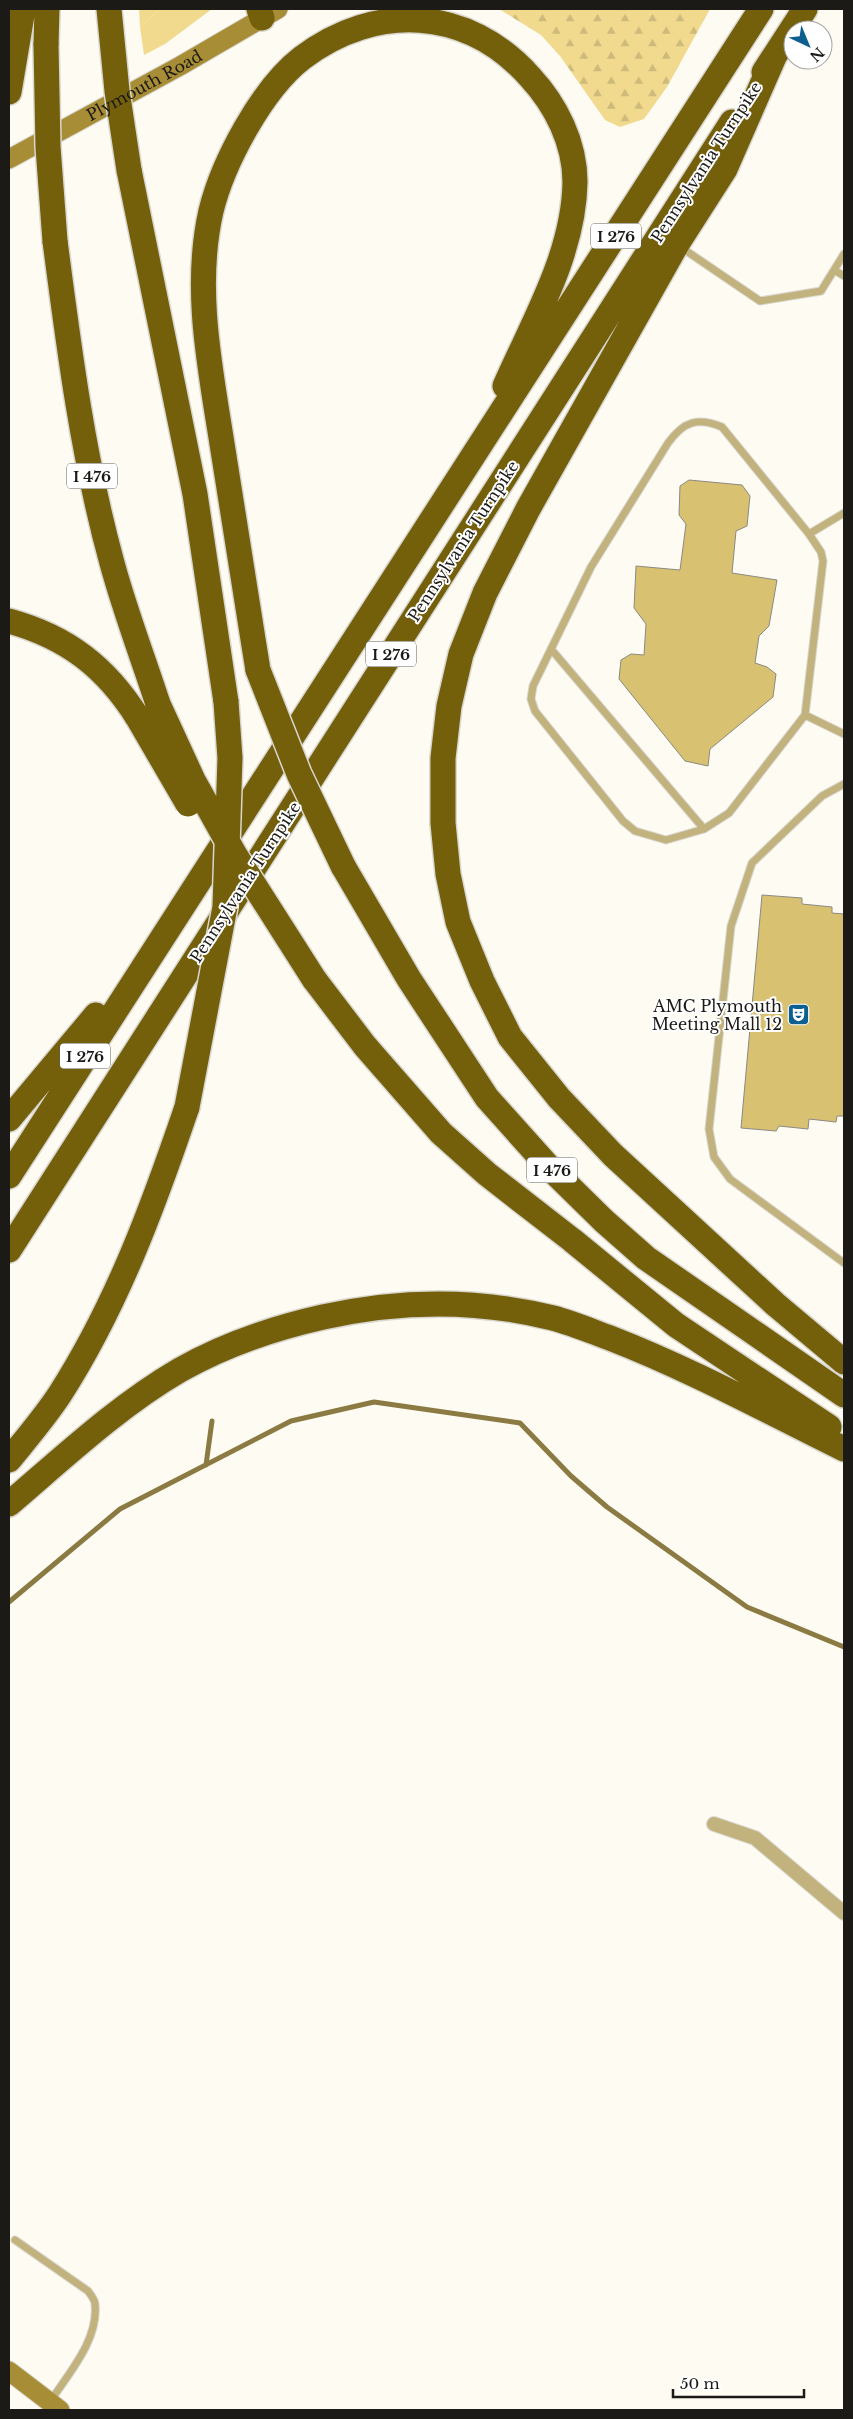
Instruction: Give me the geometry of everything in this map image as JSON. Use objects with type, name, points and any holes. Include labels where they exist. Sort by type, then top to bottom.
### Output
[{"type":"highway","points":[[9,92],[23,9]]},
{"type":"highway","name":"I 476","points":[[47,9],[48,146],[55,241],[74,381],[94,488],[148,711],[225,867],[260,916],[314,979],[365,1046],[440,1133],[487,1174],[676,1325],[844,1436]]},
{"type":"highway","name":"I 476","points":[[109,9],[117,91],[129,170],[195,494],[258,670],[300,774],[343,866],[409,979],[487,1098],[548,1166],[604,1221],[646,1258],[844,1395]]},
{"type":"highway","name":"I 276","points":[[9,1176],[161,936],[470,463],[761,9]]},
{"type":"highway","name":"Pennsylvania Turnpike","points":[[9,1250],[805,9]]},
{"type":"highway","points":[[258,670],[207,349],[204,287],[210,216],[230,161],[274,87],[301,59],[331,40],[374,24],[411,20],[441,23],[474,32],[505,51],[538,85],[565,131],[572,154],[575,181],[574,198],[565,247],[470,463]]},
{"type":"highway","points":[[774,57],[725,170],[677,244],[528,509],[485,592],[461,654],[449,706],[443,758],[443,823],[448,874],[458,922],[482,981],[510,1037],[559,1098],[613,1155],[711,1246],[844,1362]]},
{"type":"highway","points":[[9,1460],[59,1396],[102,1321],[155,1203],[186,1107],[225,906],[230,758],[226,702],[195,494]]},
{"type":"highway","points":[[9,621],[52,636],[78,651],[101,670],[122,692],[148,711]]},
{"type":"highway","points":[[9,1119],[161,936]]},
{"type":"highway","points":[[9,1504],[153,1387],[189,1366],[238,1343],[292,1325],[360,1310],[406,1304],[505,1309],[562,1321],[651,1353],[844,1449]]},
{"type":"main road","name":"Plymouth Road","points":[[9,158],[180,66],[266,12]]},
{"type":"main road","points":[[9,2371],[55,2406]]},
{"type":"street","points":[[714,1824],[755,1838],[844,1912]]},
{"type":"lane","points":[[677,244],[760,301],[821,291],[844,254]]},
{"type":"lane","points":[[834,270],[844,276]]},
{"type":"lane","points":[[706,420],[722,428],[809,534],[821,552],[823,561],[805,715],[728,813],[704,829],[666,840],[635,831],[623,821],[535,711],[531,699],[533,686],[591,567],[676,432],[690,423],[706,420]]},
{"type":"lane","points":[[809,534],[844,514]]},
{"type":"lane","points":[[551,649],[704,829]]},
{"type":"lane","points":[[805,715],[844,734]]},
{"type":"lane","points":[[844,784],[822,796],[752,863],[731,926],[709,1130],[714,1157],[730,1179],[844,1263]]},
{"type":"lane","points":[[15,2240],[88,2290],[96,2303],[92,2330],[55,2406]]},
{"type":"green space","points":[[139,9],[160,9],[140,27]]},
{"type":"green space","points":[[160,9],[212,9],[165,44],[144,55],[140,27]]},
{"type":"green space","points":[[499,9],[710,9],[667,87],[644,119],[620,127],[605,120],[560,56],[541,35]]},
{"type":"building","points":[[689,480],[742,485],[750,496],[747,526],[736,531],[732,573],[777,580],[769,626],[759,636],[755,663],[767,667],[776,674],[773,697],[710,749],[708,766],[685,761],[619,679],[621,660],[631,654],[644,655],[646,624],[634,608],[636,566],[680,570],[686,524],[679,515],[680,486]]},
{"type":"building","name":"AMC Plymouth Meeting Mall 12","points":[[762,895],[802,898],[802,904],[832,907],[832,913],[844,914],[844,1116],[837,1116],[836,1122],[809,1119],[808,1129],[779,1126],[776,1131],[741,1128]]},
{"type":"waterway","points":[[9,1602],[120,1509],[291,1421],[374,1402],[520,1423],[571,1476],[607,1507],[747,1607],[844,1647]]},
{"type":"waterway","points":[[206,1465],[212,1421]]},
{"type":"place","name":"AMC Plymouth Meeting Mall 12","points":[[798,1015]]}]
